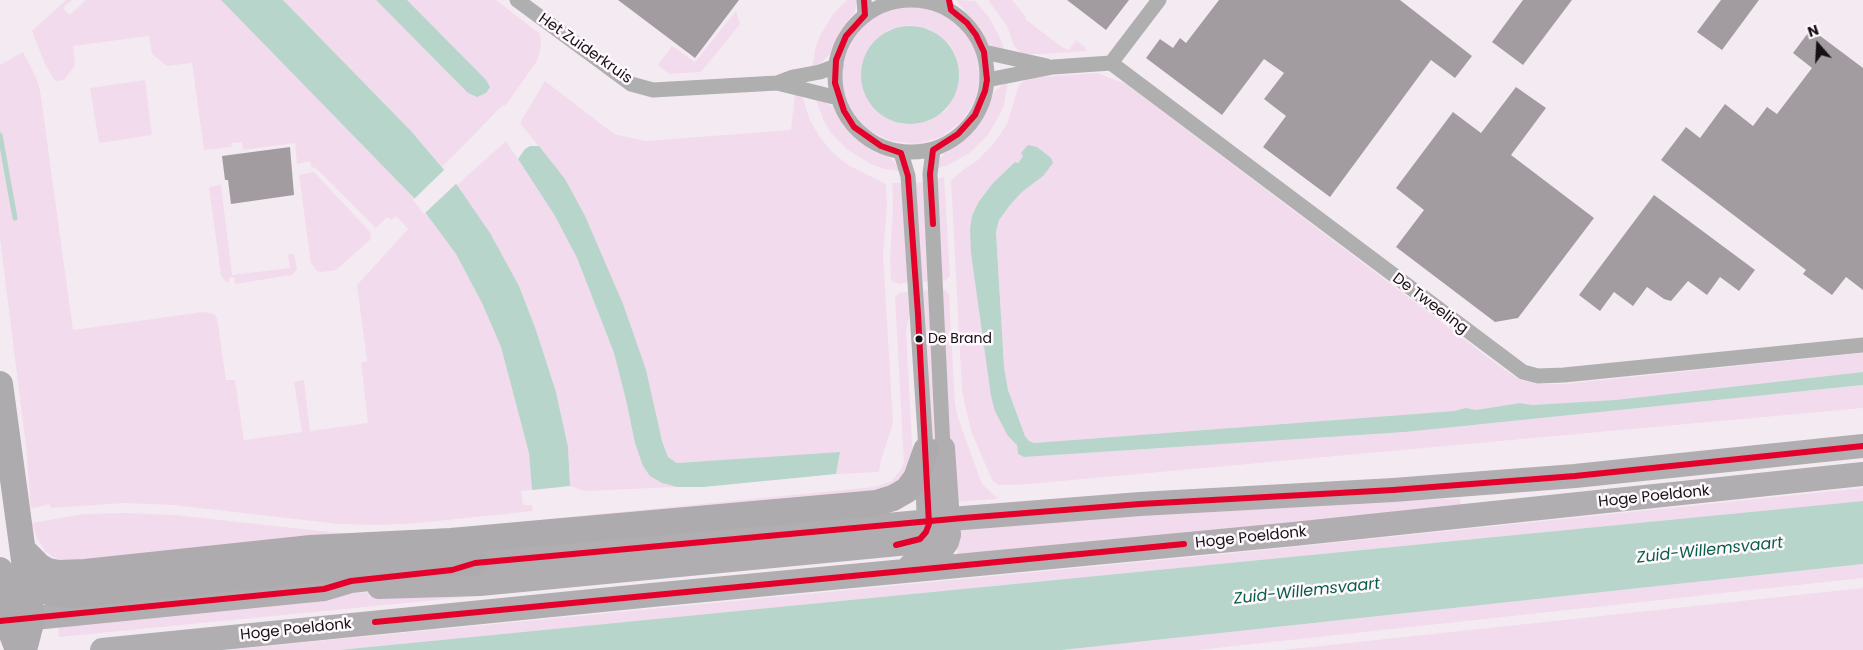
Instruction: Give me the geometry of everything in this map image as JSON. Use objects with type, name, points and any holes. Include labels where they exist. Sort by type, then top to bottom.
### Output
[{"type":"highway","points":[[0,384],[32,619],[24,650]]},
{"type":"highway","name":"Hoge Poeldonk","points":[[3,621],[324,589],[351,581],[452,570],[475,563],[963,518],[1140,504],[1393,490],[1575,476],[1863,446]]},
{"type":"highway","points":[[23,550],[31,560],[48,571],[59,573],[85,572],[311,548],[451,541],[877,503],[893,498],[907,490],[934,449]]},
{"type":"highway","points":[[900,572],[935,555],[947,542],[949,525],[934,449]]},
{"type":"highway","points":[[324,589],[480,584],[910,543],[920,539],[926,532],[929,524],[934,449]]},
{"type":"highway","name":"Hoge Poeldonk","points":[[102,650],[652,594],[1284,535],[1863,474]]},
{"type":"highway","points":[[26,577],[48,592],[71,595],[353,566],[402,566],[450,562],[475,563]]},
{"type":"highway","points":[[0,570],[3,621],[18,650]]},
{"type":"street","name":"Het Zuiderkruis","points":[[517,0],[631,84],[653,90],[777,82],[820,72],[836,66]]},
{"type":"street","points":[[914,0],[950,5],[976,35],[984,52],[987,80],[985,91],[975,115],[958,134],[933,150],[918,153],[901,153],[881,146],[854,128],[838,98],[835,83],[836,60],[846,36],[865,8],[914,0]]},
{"type":"street","points":[[987,80],[1053,67],[1111,63],[1159,0]]},
{"type":"street","points":[[984,52],[1053,67]]},
{"type":"street","name":"De Tweeling","points":[[1111,63],[1522,372],[1538,376],[1564,375],[1863,344]]},
{"type":"street","name":"Het Zuiderkruis","points":[[777,82],[838,98]]},
{"type":"street","points":[[933,150],[930,174],[934,449]]},
{"type":"street","points":[[901,153],[908,176],[934,449]]},
{"type":"shaded area","points":[[66,0],[72,0],[63,8],[70,15],[86,0],[221,0],[416,200],[456,254],[482,303],[501,347],[529,453],[532,490],[521,491],[523,505],[532,505],[533,511],[380,525],[339,524],[173,505],[125,503],[51,508],[49,504],[31,509],[26,447],[0,239],[0,65],[23,52],[36,77],[40,90],[73,330],[203,312],[214,314],[217,318],[226,380],[235,380],[244,440],[302,432],[294,382],[304,380],[310,431],[368,423],[361,363],[367,361],[357,285],[408,229],[396,216],[391,220],[387,217],[376,228],[315,167],[312,168],[310,161],[297,164],[295,143],[243,150],[242,142],[231,143],[232,147],[204,150],[192,63],[167,66],[152,54],[149,36],[73,46],[75,65],[64,80],[57,81],[54,79],[45,64],[32,31]]},
{"type":"shaded area","points":[[283,0],[376,0],[468,93],[477,97],[437,32],[407,0],[496,0],[540,34],[541,47],[537,61],[505,106],[503,105],[442,167],[411,131]]},
{"type":"shaded area","points":[[847,0],[858,0],[855,11],[840,31],[830,54],[819,65],[812,68],[816,45],[821,34],[833,14]]},
{"type":"shaded area","points":[[956,0],[975,1],[989,17],[1006,54],[994,49],[987,42]]},
{"type":"shaded area","points":[[988,0],[1012,0],[1026,17],[1025,19],[1062,47],[1069,50],[1076,40],[1085,47],[1086,51],[1042,54],[1025,54],[1020,52],[1014,46],[1007,26]]},
{"type":"shaded area","points":[[908,5],[933,9],[955,21],[964,30],[976,52],[980,77],[975,101],[961,122],[941,137],[917,144],[891,141],[868,130],[850,110],[842,85],[842,60],[853,36],[861,26],[883,11]],"holes":[[[910,25],[930,29],[949,44],[955,54],[959,77],[947,110],[925,122],[902,124],[873,43],[889,30]]]},
{"type":"shaded area","points":[[736,11],[740,24],[701,72],[669,74],[658,65],[672,46],[695,62]]},
{"type":"shaded area","points":[[1097,73],[1126,84],[1519,379],[1536,384],[1564,384],[1863,353],[1863,372],[1615,400],[1532,405],[1520,403],[1476,410],[1466,408],[1454,411],[1034,443],[1025,436],[1008,390],[1004,367],[996,232],[999,220],[1010,205],[1022,192],[1043,176],[1023,156],[1018,163],[1015,162],[993,183],[979,200],[1008,436],[1017,445],[1018,454],[1024,457],[1405,432],[1863,385],[1863,408],[1017,485],[998,485],[992,480],[971,431],[962,391],[951,181],[978,160],[994,143],[1007,124],[1019,85],[1028,78]]},
{"type":"shaded area","points":[[145,80],[152,135],[99,143],[90,88]]},
{"type":"shaded area","points":[[545,81],[614,134],[645,141],[791,130],[795,94],[803,98],[809,118],[819,136],[832,152],[848,165],[886,184],[887,207],[883,254],[893,423],[879,472],[836,474],[840,452],[677,463],[668,457],[584,216],[565,179],[520,123]]},
{"type":"shaded area","points":[[1008,82],[1004,105],[987,136],[970,153],[936,169],[937,163],[945,152],[974,127],[981,118],[994,92]]},
{"type":"shaded area","points":[[814,95],[833,107],[839,118],[856,137],[894,161],[900,171],[884,169],[871,164],[848,150],[830,132]]},
{"type":"shaded area","points":[[506,141],[555,216],[577,258],[614,353],[635,443],[662,483],[677,487],[585,491],[570,486],[568,447],[556,392],[536,330],[519,286],[490,234],[457,185]]},
{"type":"shaded area","points":[[314,172],[371,233],[371,239],[336,270],[317,271],[311,263],[299,175]]},
{"type":"shaded area","points":[[944,177],[950,276],[945,281],[941,280],[934,180]]},
{"type":"shaded area","points":[[926,182],[931,281],[920,282],[914,183]]},
{"type":"shaded area","points":[[892,183],[904,183],[908,282],[900,284],[891,280]]},
{"type":"shaded area","points":[[221,185],[232,275],[290,268],[288,254],[292,254],[294,255],[297,269],[292,275],[235,284],[234,277],[229,278],[229,283],[225,281],[221,275],[209,187]]},
{"type":"shaded area","points":[[940,289],[946,290],[949,295],[955,404],[958,418],[982,484],[998,499],[953,502]]},
{"type":"shaded area","points":[[931,290],[943,503],[933,504],[920,291]]},
{"type":"shaded area","points":[[912,291],[911,310],[906,330],[913,462],[908,475],[900,485],[870,497],[435,538],[273,542],[76,561],[63,561],[45,551],[37,538],[32,523],[84,514],[126,513],[175,515],[339,533],[365,535],[395,534],[875,487],[892,481],[904,462],[895,297],[899,293]]},
{"type":"shaded area","points":[[1863,488],[1863,501],[339,650],[225,650],[1254,551]]},
{"type":"shaded area","points":[[1460,499],[1461,505],[1392,513],[958,555],[955,530],[1101,516],[1391,500]]},
{"type":"shaded area","points":[[895,555],[59,637],[58,624],[356,593]]},
{"type":"shaded area","points":[[1863,564],[1863,578],[1198,650],[1062,650]]},
{"type":"shaded area","points":[[1863,588],[1863,650],[1283,650]]},
{"type":"water","points":[[221,0],[283,0],[411,131],[457,185],[490,233],[519,286],[536,330],[556,392],[568,447],[570,486],[532,490],[529,453],[501,347],[482,303],[456,254],[416,200]]},
{"type":"water","points":[[376,0],[407,0],[486,80],[490,87],[486,93],[477,97],[468,93]]},
{"type":"water","points":[[910,26],[929,30],[945,40],[955,56],[959,75],[955,94],[945,110],[929,120],[910,124],[891,120],[875,110],[865,94],[861,75],[865,56],[875,40],[891,30]]},
{"type":"water","points":[[1028,145],[1037,147],[1051,158],[1053,163],[1043,176],[1022,192],[1010,205],[999,220],[996,232],[1004,367],[1008,390],[1025,436],[1034,443],[1454,411],[1466,408],[1476,410],[1520,403],[1532,405],[1615,400],[1863,372],[1863,385],[1405,432],[1024,457],[1018,454],[1017,445],[1008,436],[995,411],[991,396],[971,253],[970,229],[972,216],[979,201],[993,183],[1015,162],[1018,163],[1023,156],[1021,153]]},
{"type":"water","points":[[530,146],[539,146],[565,179],[585,216],[623,304],[646,370],[662,441],[668,457],[677,463],[840,452],[836,474],[703,487],[677,487],[662,483],[650,476],[643,466],[635,443],[614,353],[577,258],[555,216],[518,159],[525,149]]},
{"type":"water","name":"Zuid-Willemsvaart","points":[[1863,501],[1863,564],[1062,650],[339,650]]},
{"type":"pier","points":[[446,168],[458,182],[424,214],[413,200]]},
{"type":"building","points":[[618,0],[739,0],[695,58]]},
{"type":"building","points":[[1067,0],[1129,0],[1106,30]]},
{"type":"building","points":[[1219,0],[1400,0],[1472,56],[1455,78],[1431,60],[1330,197],[1263,147],[1286,116],[1264,99],[1284,73],[1264,59],[1222,115],[1146,58],[1160,39],[1173,48],[1180,38],[1186,43]]},
{"type":"building","points":[[1523,0],[1572,0],[1523,65],[1492,42]]},
{"type":"building","points":[[1721,0],[1759,0],[1722,50],[1697,32]]},
{"type":"building","points":[[1811,29],[1863,68],[1863,290],[1846,277],[1832,295],[1803,274],[1806,270],[1661,160],[1686,127],[1700,138],[1725,104],[1753,126],[1767,107],[1777,114],[1812,68],[1793,53]]},
{"type":"building","points":[[1516,87],[1546,108],[1511,155],[1594,218],[1518,318],[1495,322],[1396,247],[1424,210],[1396,188],[1453,112],[1481,133]]},
{"type":"building","points":[[290,147],[294,195],[231,204],[222,156]]},
{"type":"building","points":[[1654,195],[1755,270],[1739,291],[1720,277],[1707,295],[1688,281],[1671,301],[1664,299],[1647,287],[1633,306],[1614,292],[1600,311],[1579,295]]},
{"type":"waterway","points":[[0,135],[15,218]]},
{"type":"transit line","points":[[864,0],[865,15],[846,36],[836,60],[835,83],[844,111],[854,127],[881,146],[901,153],[908,176],[918,314],[929,524],[926,532],[920,539],[896,545]]},
{"type":"transit line","points":[[933,224],[930,174],[933,150],[958,134],[975,115],[985,91],[987,80],[984,52],[976,35],[967,23],[951,10],[949,0]]},
{"type":"transit line","points":[[0,621],[324,589],[351,581],[452,570],[475,563],[963,518],[1140,504],[1393,490],[1575,476],[1863,446]]},
{"type":"transit line","points":[[375,622],[1184,544]]},
{"type":"place","name":"De Brand","points":[[919,339]]}]
